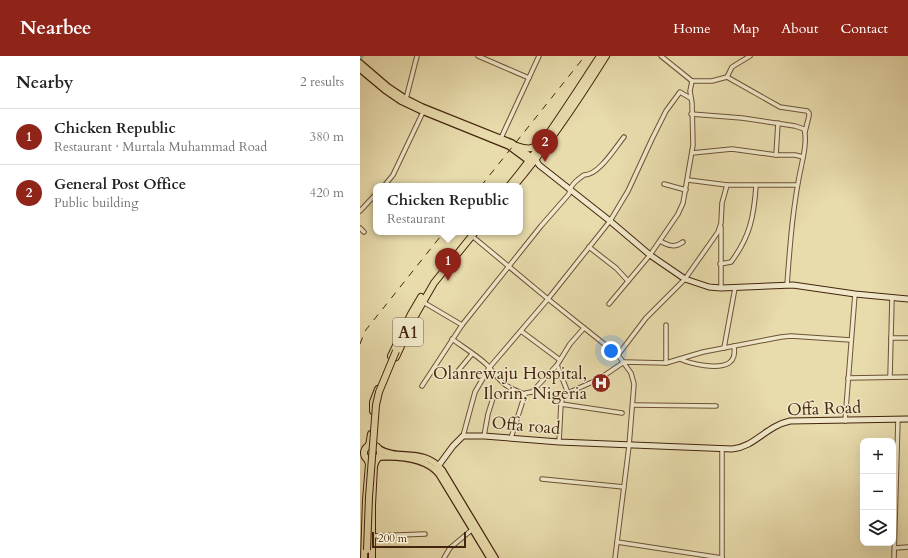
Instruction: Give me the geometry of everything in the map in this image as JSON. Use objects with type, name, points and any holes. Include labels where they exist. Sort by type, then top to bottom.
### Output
[{"type":"highway","points":[[512,183],[534,161],[545,139],[577,93],[600,56]]},
{"type":"highway","points":[[516,183],[586,89],[606,56]]},
{"type":"highway","points":[[517,146],[525,149],[531,149],[545,139]]},
{"type":"highway","name":"A1","points":[[378,458],[380,454],[374,439],[378,400],[413,315],[441,273],[471,235]]},
{"type":"highway","name":"A1","points":[[364,456],[371,440],[375,397],[396,344],[436,273],[471,235]]},
{"type":"highway","points":[[368,558],[370,498],[378,405],[384,385],[413,315]]},
{"type":"highway","points":[[360,448],[368,446],[377,447]]},
{"type":"highway","points":[[364,456],[369,464],[366,500],[368,558]]},
{"type":"highway","points":[[364,456],[372,460],[378,458]]},
{"type":"highway","points":[[368,558],[372,536],[374,466],[378,458]]},
{"type":"main road","points":[[360,63],[392,90],[406,99],[422,107],[501,138],[517,146],[534,161]]},
{"type":"main road","points":[[360,69],[393,96],[424,112],[509,146],[534,161]]},
{"type":"main road","points":[[377,447],[386,452],[428,458],[437,468],[495,558]]},
{"type":"main road","points":[[378,458],[395,457],[419,461],[437,468]]},
{"type":"main road","points":[[475,528],[490,558]]},
{"type":"street","points":[[406,99],[417,56]]},
{"type":"street","points":[[478,56],[529,78]]},
{"type":"street","points":[[501,138],[539,56]]},
{"type":"street","points":[[660,56],[692,81],[712,81],[727,77],[780,106],[807,111],[809,113],[810,116],[805,132],[803,157],[797,185],[787,285]]},
{"type":"street","points":[[727,77],[732,67],[750,56]]},
{"type":"street","points":[[609,304],[650,255],[678,214],[683,203],[693,145],[691,114],[692,103],[690,98],[692,81]]},
{"type":"street","points":[[437,468],[453,446],[463,436],[475,392],[489,368],[548,299],[610,220],[628,191],[666,111],[680,92],[690,98]]},
{"type":"street","points":[[386,183],[393,175],[424,112]]},
{"type":"street","points":[[691,114],[742,118],[778,123],[804,129],[805,132]]},
{"type":"street","points":[[776,155],[778,123]]},
{"type":"street","points":[[422,386],[462,325],[541,226],[569,194],[570,189],[584,175],[589,175],[600,167],[624,137]]},
{"type":"street","points":[[692,153],[732,149],[803,157]]},
{"type":"street","points":[[534,161],[610,220],[650,255],[685,279],[709,287],[735,288],[787,285],[908,299]]},
{"type":"street","points":[[688,180],[727,185],[797,185]]},
{"type":"street","points":[[664,184],[686,190]]},
{"type":"street","points":[[721,288],[720,264],[722,203],[727,185]]},
{"type":"street","points":[[720,264],[731,262],[750,228],[755,207],[756,186]]},
{"type":"street","points":[[360,211],[373,197]]},
{"type":"street","points":[[618,355],[646,318],[685,279],[718,232],[721,223]]},
{"type":"street","points":[[360,228],[364,232]]},
{"type":"street","points":[[475,235],[548,299],[618,355],[634,379],[629,446],[615,558]]},
{"type":"street","points":[[660,241],[671,246],[679,245],[683,242]]},
{"type":"street","points":[[590,247],[616,268],[628,282]]},
{"type":"street","points":[[724,348],[735,288]]},
{"type":"street","points":[[845,421],[856,294]]},
{"type":"street","points":[[890,377],[892,298]]},
{"type":"street","points":[[423,302],[462,325]]},
{"type":"street","points":[[666,326],[666,363]]},
{"type":"street","points":[[452,339],[487,365],[505,385],[526,394],[532,392],[557,365],[572,341],[584,328]]},
{"type":"street","points":[[521,331],[560,360]]},
{"type":"street","points":[[559,442],[561,404],[563,397],[568,393],[599,379],[624,362],[666,363],[692,354],[786,336],[851,340]]},
{"type":"street","points":[[891,338],[908,338]]},
{"type":"street","points":[[680,359],[695,364],[720,366],[729,364],[735,354],[734,346]]},
{"type":"street","points":[[458,371],[472,354]]},
{"type":"street","points":[[557,365],[568,393]]},
{"type":"street","points":[[848,378],[908,377]]},
{"type":"street","points":[[511,438],[526,394]]},
{"type":"street","points":[[484,436],[488,414],[494,395]]},
{"type":"street","points":[[561,404],[622,414]]},
{"type":"street","points":[[633,405],[716,406]]},
{"type":"street","name":"Offa Road","points":[[629,446],[722,450],[738,449],[774,426],[790,421],[908,419]]},
{"type":"street","points":[[894,558],[898,420]]},
{"type":"street","name":"Offa road","points":[[463,436],[484,436],[629,446]]},
{"type":"street","points":[[617,542],[722,558],[722,450]]},
{"type":"street","points":[[542,479],[624,488]]},
{"type":"street","points":[[444,558],[450,548],[475,528]]},
{"type":"street","points":[[372,536],[425,534]]},
{"type":"street","points":[[894,548],[908,548]]},
{"type":"railway","points":[[483,183],[585,56]]},
{"type":"railway","points":[[360,344],[365,331],[442,235]]},
{"type":"place","name":"General Post Office","points":[[545,162]]},
{"type":"place","name":"Chicken Republic","points":[[448,281]]},
{"type":"place","name":"Olanrewaju Hospital, Ilorin, Nigeria","points":[[601,383]]}]
